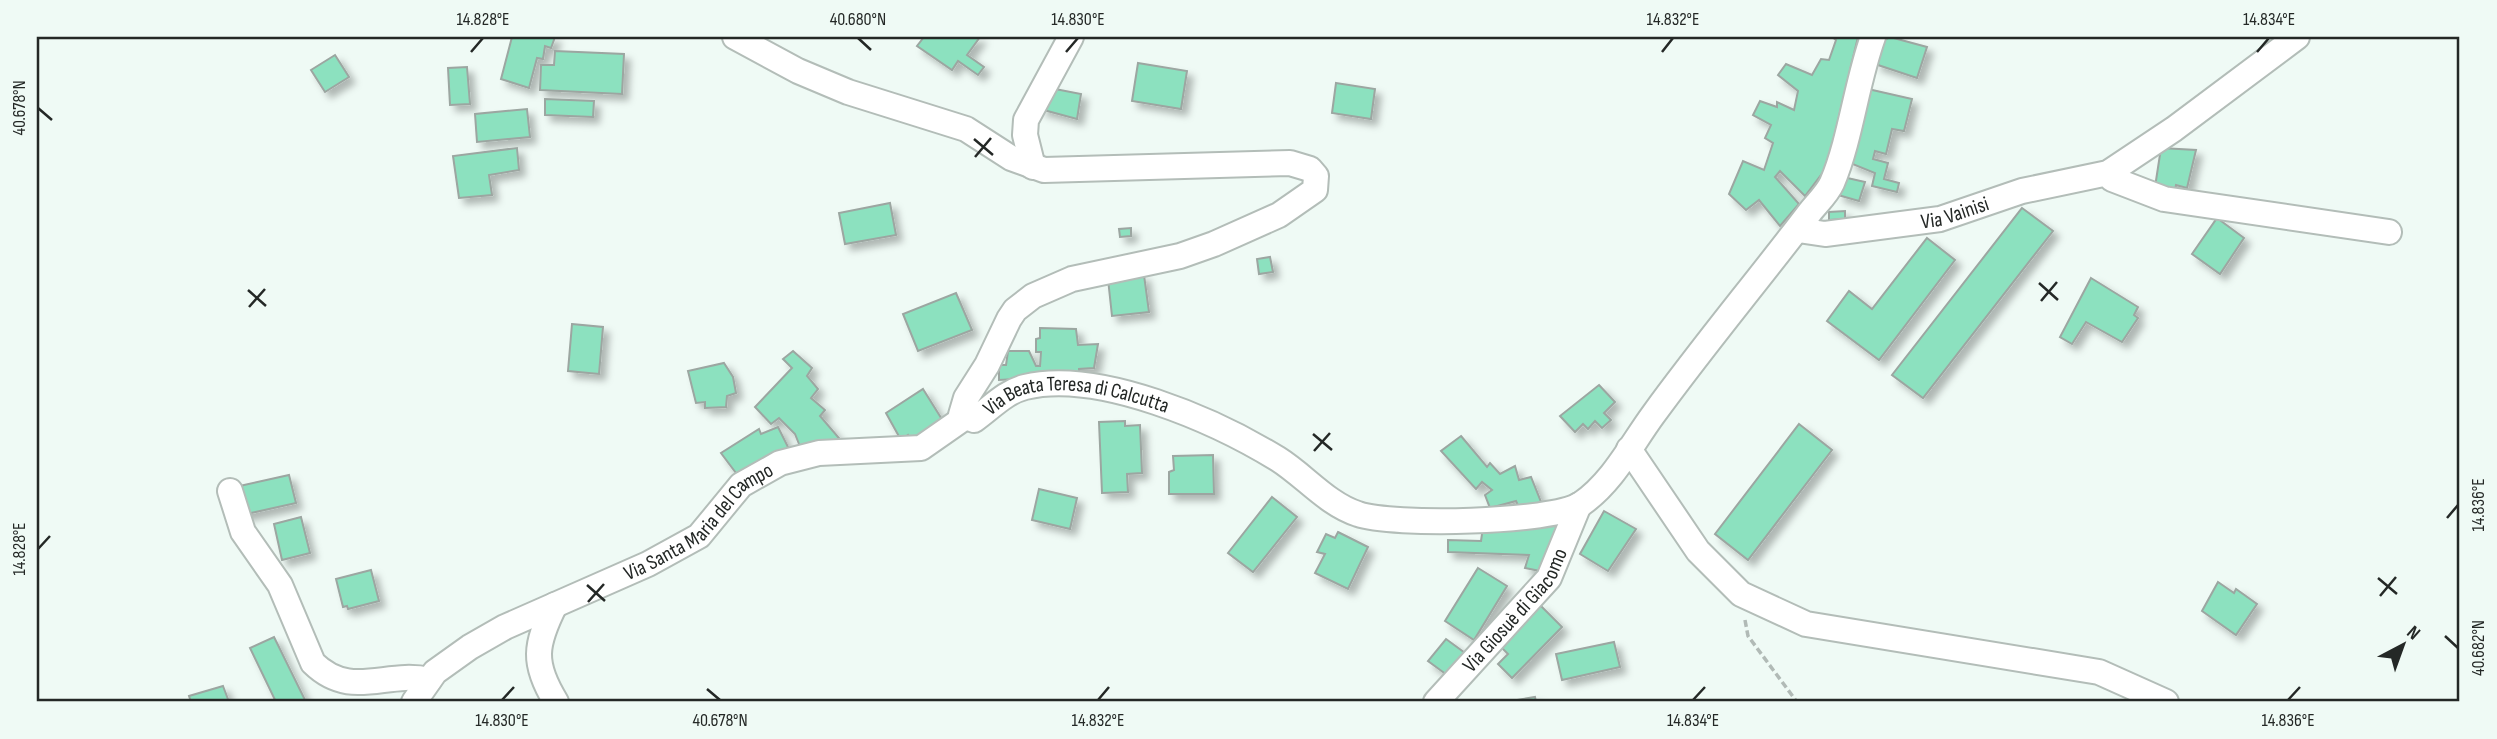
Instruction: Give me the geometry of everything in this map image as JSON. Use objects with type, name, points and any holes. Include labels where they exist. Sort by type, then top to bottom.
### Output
[{"type":"street","name":"Via Beata Teresa di Calcutta","points":[[734,37],[798,71],[848,92],[966,129],[1011,158],[1044,170],[1290,163],[1310,169],[1317,182],[1315,190],[1298,204],[1214,244],[1180,256],[1072,279],[1033,296],[1015,310],[1009,319],[987,365],[966,398],[962,408],[964,418],[974,420],[994,403],[1027,387],[1087,387],[1140,397],[1191,413],[1281,461],[1324,496],[1356,514],[1382,519],[1424,520],[1530,517],[1579,505],[1609,479],[1629,449],[1831,186],[1873,37]]},
{"type":"street","points":[[1033,167],[1025,135],[1027,120],[1071,37]]},
{"type":"street","name":"Via Vainisi","points":[[1798,230],[1825,234],[1940,219],[2022,191],[2108,173],[2174,130],[2297,37]]},
{"type":"street","points":[[2108,173],[2112,179],[2164,199],[2389,232]]},
{"type":"street","name":"Via Santa Maria del Campo","points":[[414,702],[435,672],[470,647],[555,605],[648,564],[699,537],[741,485],[780,463],[818,453],[921,448],[964,418]]},
{"type":"street","points":[[1629,449],[1698,551],[1741,594],[1806,624],[2099,672],[2166,702]]},
{"type":"street","points":[[230,491],[243,532],[280,585],[313,663],[322,672],[358,684],[410,676],[429,680]]},
{"type":"street","name":"Via Giosuè di Giacomo","points":[[1436,702],[1549,578],[1579,505]]},
{"type":"street","points":[[555,605],[540,634],[537,657],[542,680],[556,702]]},
{"type":"path","points":[[1741,594],[1748,636],[1797,702]]},
{"type":"building","points":[[512,37],[555,37],[551,48],[545,46],[543,59],[537,58],[529,88],[501,79]]},
{"type":"building","points":[[924,37],[980,37],[967,55],[984,67],[978,75],[958,61],[952,70],[917,46]]},
{"type":"building","points":[[1832,37],[1858,37],[1827,167],[1805,196],[1780,171],[1775,177],[1799,204],[1780,226],[1759,200],[1746,210],[1729,194],[1743,161],[1764,170],[1773,143],[1765,138],[1771,125],[1753,115],[1760,101],[1777,107],[1777,102],[1794,110],[1798,91],[1778,75],[1786,64],[1812,75],[1821,59],[1829,60],[1836,40]]},
{"type":"building","points":[[1890,37],[1927,47],[1917,78],[1875,64],[1883,41]]},
{"type":"building","points":[[555,51],[624,54],[622,94],[540,90],[541,65],[554,65]]},
{"type":"building","points":[[335,55],[349,77],[325,92],[311,70]]},
{"type":"building","points":[[1138,63],[1187,71],[1181,109],[1132,101]]},
{"type":"building","points":[[467,67],[470,104],[450,105],[448,68]]},
{"type":"building","points":[[1336,83],[1375,89],[1371,119],[1332,113]]},
{"type":"building","points":[[1050,88],[1081,94],[1077,119],[1040,109]]},
{"type":"building","points":[[1868,89],[1912,99],[1904,131],[1892,129],[1886,154],[1875,151],[1873,159],[1888,163],[1884,179],[1899,183],[1897,192],[1872,186],[1875,173],[1850,163]]},
{"type":"building","points":[[545,99],[594,101],[593,117],[545,115]]},
{"type":"building","points":[[527,109],[530,137],[477,142],[475,114]]},
{"type":"building","points":[[517,148],[519,170],[489,175],[492,195],[459,198],[453,156]]},
{"type":"building","points":[[2161,148],[2196,150],[2187,188],[2176,185],[2175,190],[2155,187]]},
{"type":"building","points":[[1843,177],[1865,182],[1859,201],[1838,195]]},
{"type":"building","points":[[890,203],[896,235],[845,244],[839,213]]},
{"type":"building","points":[[2022,208],[2053,231],[1923,398],[1892,375]]},
{"type":"building","points":[[1845,211],[1845,219],[1829,220],[1829,212]]},
{"type":"building","points":[[2217,218],[2244,238],[2220,274],[2192,254]]},
{"type":"building","points":[[1131,228],[1131,236],[1120,237],[1119,229]]},
{"type":"building","points":[[1927,238],[1955,260],[1879,360],[1827,321],[1849,291],[1872,309]]},
{"type":"building","points":[[1270,257],[1273,272],[1259,274],[1257,259]]},
{"type":"building","points":[[1144,275],[1149,312],[1112,316],[1108,279]]},
{"type":"building","points":[[2091,278],[2138,307],[2134,315],[2138,318],[2122,342],[2086,322],[2072,344],[2060,337]]},
{"type":"building","points":[[956,293],[972,330],[918,351],[903,314]]},
{"type":"building","points":[[572,324],[603,327],[599,374],[568,371]]},
{"type":"building","points":[[1040,328],[1076,329],[1078,345],[1098,344],[1094,368],[1079,369],[1079,375],[999,380],[999,365],[1006,365],[1008,351],[1029,351],[1036,366],[1040,366],[1041,352],[1036,352],[1036,339],[1040,338]]},
{"type":"building","points":[[793,351],[812,368],[807,376],[818,389],[811,398],[825,410],[820,416],[844,444],[801,449],[795,434],[779,418],[771,424],[755,407],[792,368],[783,359]]},
{"type":"building","points":[[724,363],[733,377],[736,393],[727,396],[726,407],[705,408],[705,402],[696,403],[688,371]]},
{"type":"building","points":[[1599,385],[1615,402],[1604,413],[1611,420],[1602,428],[1595,421],[1588,429],[1583,424],[1575,432],[1560,416]]},
{"type":"building","points":[[923,389],[943,421],[913,443],[908,435],[901,440],[886,413]]},
{"type":"building","points":[[1125,421],[1125,426],[1140,425],[1142,473],[1127,474],[1128,492],[1102,493],[1099,422]]},
{"type":"building","points":[[1799,424],[1832,450],[1748,560],[1715,534]]},
{"type":"building","points":[[778,427],[790,451],[739,477],[721,453],[759,429],[761,434]]},
{"type":"building","points":[[1461,436],[1487,467],[1490,463],[1500,474],[1515,466],[1519,480],[1531,477],[1541,502],[1520,510],[1516,501],[1490,508],[1485,495],[1492,490],[1482,482],[1476,489],[1441,451]]},
{"type":"building","points":[[1213,455],[1214,494],[1169,494],[1169,472],[1174,470],[1173,456]]},
{"type":"building","points":[[289,475],[296,503],[242,515],[235,487]]},
{"type":"building","points":[[1039,489],[1077,498],[1070,529],[1032,520]]},
{"type":"building","points":[[1272,497],[1297,517],[1253,572],[1228,553]]},
{"type":"building","points":[[1604,511],[1636,529],[1608,571],[1580,554]]},
{"type":"building","points":[[301,517],[310,553],[282,560],[274,524]]},
{"type":"building","points":[[1541,523],[1561,527],[1545,572],[1525,568],[1529,555],[1448,552],[1448,540],[1481,541],[1483,527]]},
{"type":"building","points":[[1338,532],[1368,547],[1348,589],[1315,573],[1325,554],[1317,552],[1326,534],[1335,538]]},
{"type":"building","points":[[1478,568],[1507,586],[1474,640],[1445,621]]},
{"type":"building","points":[[371,570],[379,601],[348,609],[347,606],[343,607],[336,579]]},
{"type":"building","points":[[2218,582],[2234,593],[2236,589],[2257,604],[2236,635],[2202,611]]},
{"type":"building","points":[[1540,605],[1562,627],[1512,678],[1498,664],[1508,654],[1500,646]]},
{"type":"building","points":[[274,637],[306,702],[276,702],[250,648]]},
{"type":"building","points":[[1446,639],[1465,653],[1447,675],[1428,661]]},
{"type":"building","points":[[1614,642],[1620,667],[1562,680],[1556,654]]},
{"type":"building","points":[[223,686],[229,702],[191,702],[189,696]]},
{"type":"building","points":[[1535,697],[1536,702],[1505,702]]}]
